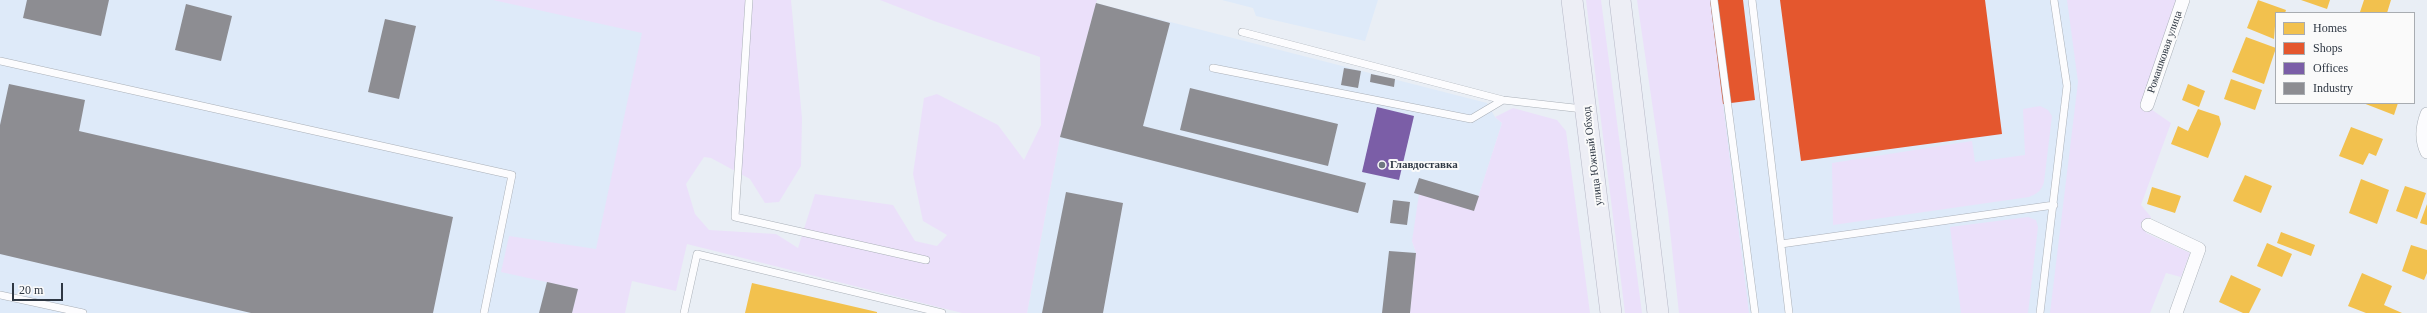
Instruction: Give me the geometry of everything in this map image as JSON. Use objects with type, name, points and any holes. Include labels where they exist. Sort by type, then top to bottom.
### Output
[{"type":"main road","name":"улица Южный Обход","points":[[1572,0],[1587,109],[1611,313]]},
{"type":"main road","points":[[1620,0],[1658,313]]},
{"type":"street","name":"Ромашковая улица","points":[[2147,105],[2183,0]]},
{"type":"street","points":[[2427,114],[2424,124],[2423,144],[2427,152]]},
{"type":"street","points":[[2148,225],[2199,249],[2176,313]]},
{"type":"lane","points":[[749,0],[735,217],[926,260]]},
{"type":"lane","points":[[1714,0],[1755,313]]},
{"type":"lane","points":[[1752,0],[1789,313]]},
{"type":"lane","points":[[2040,313],[2054,206],[2067,86],[2054,0]]},
{"type":"lane","points":[[1242,32],[1503,100],[1587,109]]},
{"type":"lane","points":[[0,61],[512,175],[484,313]]},
{"type":"lane","points":[[1213,68],[1471,119],[1503,100]]},
{"type":"lane","points":[[1781,244],[2054,206]]},
{"type":"lane","points":[[684,313],[697,254],[942,313]]},
{"type":"lane","points":[[0,295],[83,313]]},
{"type":"shaded area","points":[[0,0],[691,0],[620,313],[0,313]]},
{"type":"shaded area","points":[[493,0],[791,0],[802,118],[801,166],[779,202],[765,203],[750,179],[711,158],[704,157],[686,184],[695,214],[709,230],[776,234],[798,248],[815,194],[893,205],[915,241],[937,246],[947,235],[923,221],[913,174],[924,98],[937,94],[998,125],[1024,160],[1041,125],[1040,57],[934,21],[880,0],[1097,0],[1060,137],[1027,313],[962,313],[687,244],[676,291],[632,281],[625,313],[572,313],[578,289],[501,272],[509,236],[596,249],[642,33]]},
{"type":"shaded area","points":[[1222,0],[1378,0],[1365,41],[1256,16],[1253,8]]},
{"type":"shaded area","points":[[1586,0],[1601,0],[1642,313],[1625,313]]},
{"type":"shaded area","points":[[1637,0],[1710,0],[1749,313],[1679,313],[1668,212]]},
{"type":"shaded area","points":[[1698,0],[2158,0],[2087,215],[2142,313],[1727,313]]},
{"type":"shaded area","points":[[2067,0],[2179,0],[2142,103],[2171,123],[2141,205],[2151,217],[2146,233],[2190,253],[2181,277],[2166,273],[2150,313],[2050,313],[2078,82]]},
{"type":"shaded area","points":[[1096,3],[1487,103],[1495,117],[1502,123],[1474,211],[1412,241],[1416,253],[1410,313],[1027,313],[1060,137]]},
{"type":"shaded area","points":[[2040,106],[2048,110],[2052,116],[2044,182],[2039,191],[2034,195],[2029,197],[1833,225],[1832,163],[1972,141],[1975,162],[2025,155],[2023,109]]},
{"type":"shaded area","points":[[1513,108],[1557,120],[1566,131],[1590,313],[1410,313],[1416,253],[1412,241],[1419,194],[1474,210],[1502,123],[1495,117]]},
{"type":"shaded area","points":[[2028,217],[2036,220],[2038,227],[2028,313],[1961,313],[1950,227]]},
{"type":"building: Homes","points":[[2258,0],[2286,10],[2285,12],[2275,12],[2274,39],[2247,28]]},
{"type":"building: Homes","points":[[2301,0],[2330,0],[2327,9]]},
{"type":"building: Homes","points":[[2364,0],[2391,0],[2387,12],[2360,12]]},
{"type":"building: Homes","points":[[2246,37],[2275,48],[2264,84],[2232,72]]},
{"type":"building: Homes","points":[[2231,79],[2262,90],[2255,110],[2224,99]]},
{"type":"building: Homes","points":[[2188,84],[2205,91],[2199,107],[2182,100]]},
{"type":"building: Homes","points":[[2366,104],[2398,104],[2394,115]]},
{"type":"building: Homes","points":[[2198,109],[2219,116],[2221,124],[2208,158],[2171,144],[2178,126],[2188,131]]},
{"type":"building: Homes","points":[[2351,127],[2383,139],[2376,156],[2369,153],[2363,165],[2339,156]]},
{"type":"building: Homes","points":[[2245,175],[2272,186],[2261,213],[2233,201]]},
{"type":"building: Homes","points":[[2361,179],[2389,190],[2377,224],[2349,213]]},
{"type":"building: Homes","points":[[2405,186],[2426,193],[2417,219],[2396,211]]},
{"type":"building: Homes","points":[[2152,187],[2181,196],[2175,213],[2147,204]]},
{"type":"building: Homes","points":[[2427,204],[2427,225],[2420,223]]},
{"type":"building: Homes","points":[[2281,232],[2315,245],[2311,256],[2277,243]]},
{"type":"building: Homes","points":[[2267,243],[2292,254],[2282,277],[2257,266]]},
{"type":"building: Homes","points":[[2411,245],[2427,250],[2427,273],[2424,280],[2402,271]]},
{"type":"building: Homes","points":[[2362,273],[2392,286],[2384,305],[2402,313],[2366,313],[2348,306]]},
{"type":"building: Homes","points":[[2231,275],[2261,289],[2249,313],[2243,313],[2219,302]]},
{"type":"building: Homes","points":[[752,283],[877,312],[877,313],[745,313]]},
{"type":"building: Shops","points":[[1710,0],[1743,0],[1755,100],[1723,104]]},
{"type":"building: Shops","points":[[1780,0],[1985,0],[2002,134],[1801,161]]},
{"type":"building: Offices","points":[[1377,107],[1414,116],[1399,180],[1362,172]]},
{"type":"building: Industry","points":[[27,0],[109,0],[101,36],[23,18]]},
{"type":"building: Industry","points":[[1096,3],[1170,23],[1143,126],[1366,183],[1358,213],[1060,137]]},
{"type":"building: Industry","points":[[186,4],[232,16],[221,61],[175,50]]},
{"type":"building: Industry","points":[[385,19],[416,26],[399,99],[368,92]]},
{"type":"building: Industry","points":[[1344,68],[1361,71],[1358,88],[1341,85]]},
{"type":"building: Industry","points":[[1371,74],[1395,79],[1394,87],[1370,82]]},
{"type":"building: Industry","points":[[9,84],[85,100],[79,131],[453,217],[433,313],[251,313],[0,254],[0,125]]},
{"type":"building: Industry","points":[[1190,88],[1338,124],[1328,166],[1180,130]]},
{"type":"building: Industry","points":[[1419,178],[1479,196],[1474,211],[1414,193]]},
{"type":"building: Industry","points":[[1066,192],[1123,203],[1103,313],[1042,313]]},
{"type":"building: Industry","points":[[1393,200],[1410,202],[1407,225],[1390,223]]},
{"type":"building: Industry","points":[[1389,251],[1416,253],[1410,313],[1382,313]]},
{"type":"building: Industry","points":[[547,282],[578,289],[572,313],[539,313]]},
{"type":"place","name":"Главдоставка","points":[[1382,165]]}]
